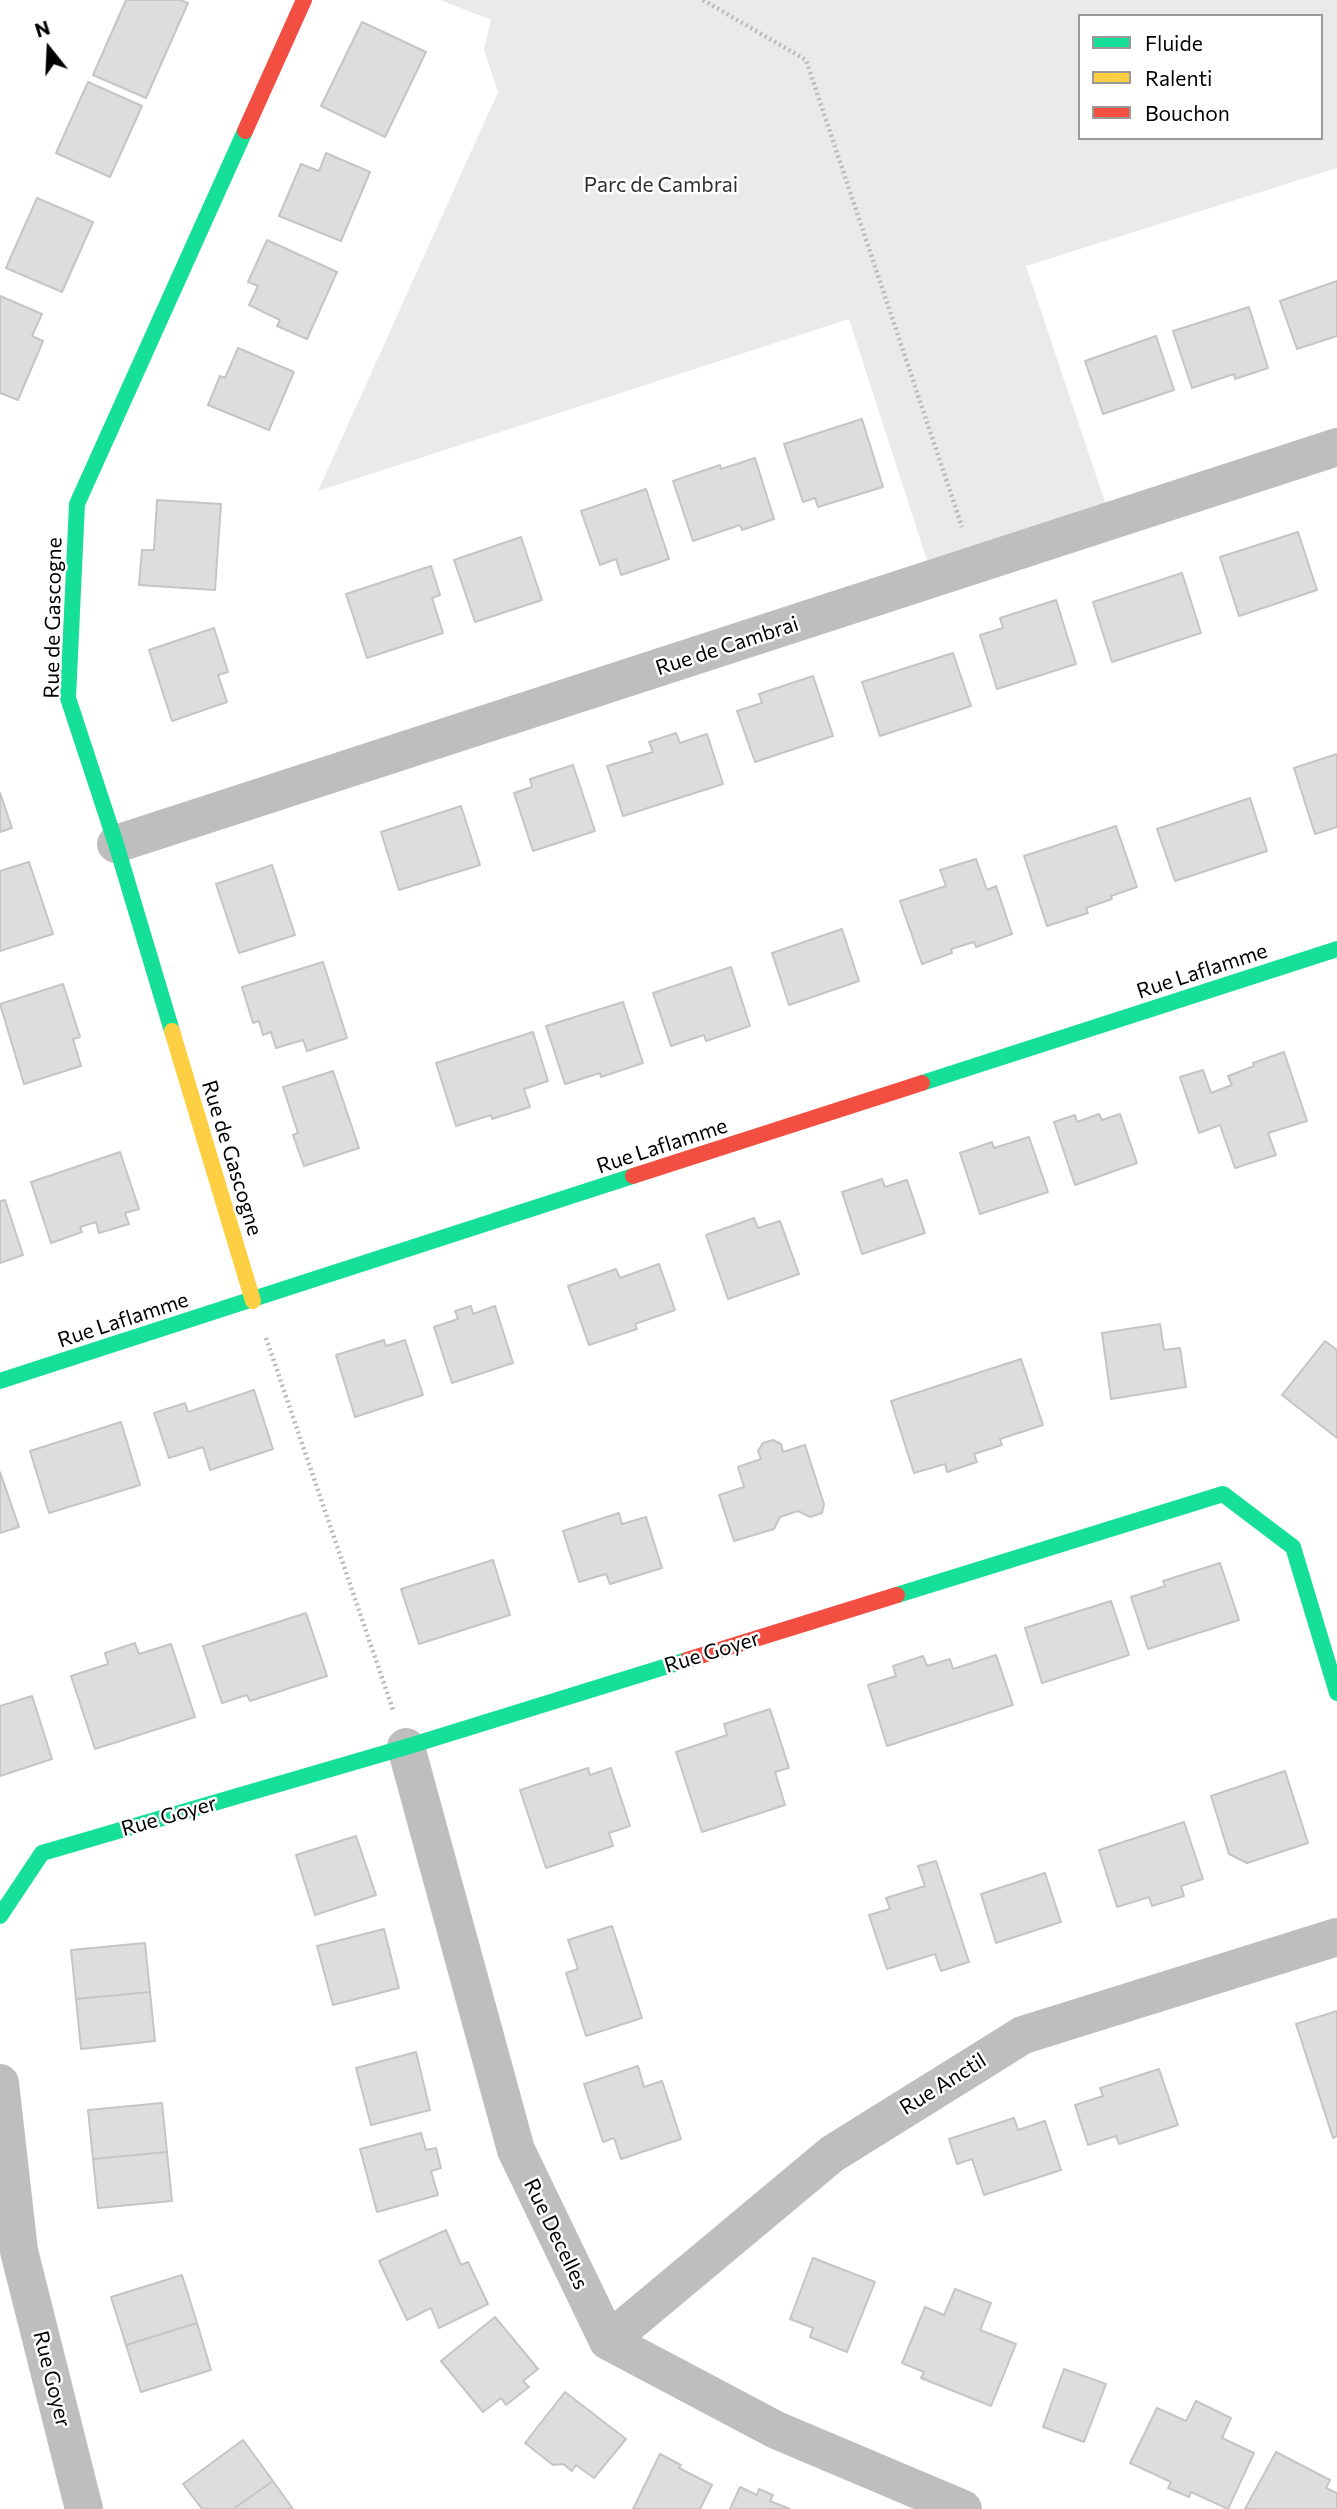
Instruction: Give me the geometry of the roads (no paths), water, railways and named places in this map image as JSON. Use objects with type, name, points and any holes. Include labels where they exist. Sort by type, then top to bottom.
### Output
[{"type":"street","name":"Rue de Gascogne","points":[[253,1301],[116,844],[68,698],[77,504],[304,0]]},
{"type":"street","name":"Rue de Cambrai","points":[[116,844],[1337,447]]},
{"type":"street","name":"Rue Laflamme","points":[[0,1381],[1337,949]]},
{"type":"street","name":"Rue Goyer","points":[[0,1916],[42,1853],[406,1747],[1223,1494],[1293,1547],[1337,1693]]},
{"type":"street","name":"Rue Decelles","points":[[406,1747],[516,2150],[608,2341]]},
{"type":"street","name":"Rue Anctil","points":[[608,2341],[832,2154],[1023,2035],[1337,1937]]},
{"type":"street","name":"Rue Goyer","points":[[0,2083],[19,2251],[84,2509]]},
{"type":"street","points":[[608,2341],[776,2430],[963,2509]]},
{"type":"park label","name":"Parc de Cambrai","points":[[661,185]]}]
